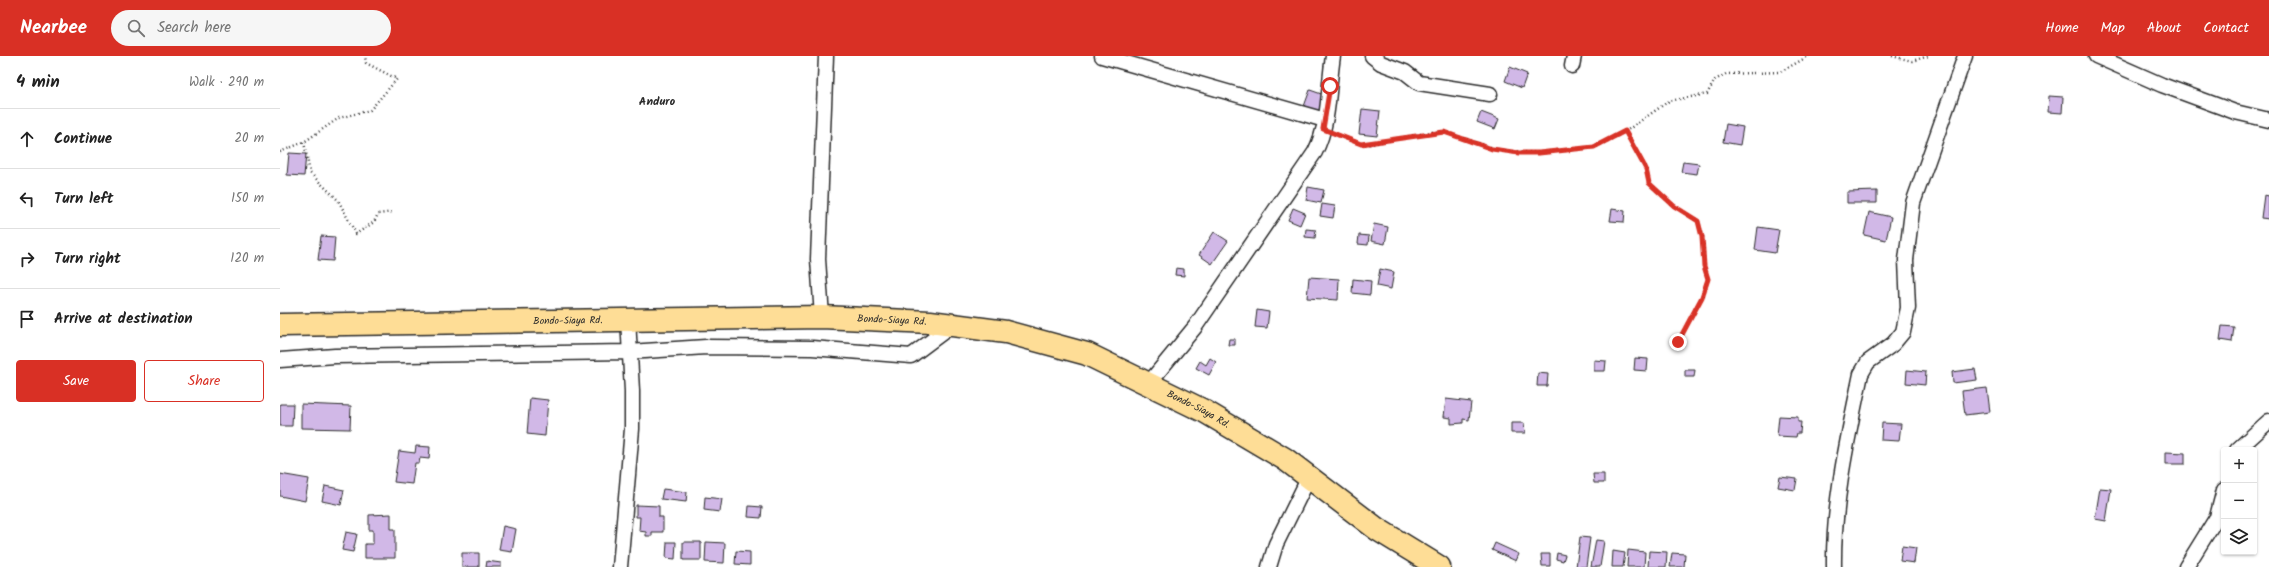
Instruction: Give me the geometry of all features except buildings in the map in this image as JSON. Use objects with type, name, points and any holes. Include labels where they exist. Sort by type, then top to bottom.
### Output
[{"type":"highway","name":"Bondo-Siaya Rd.","points":[[280,325],[822,317],[886,318],[954,324],[1006,332],[1087,354],[1149,384],[1251,438],[1309,477],[1377,529],[1439,567]]},
{"type":"street","points":[[822,317],[818,259],[826,56]]},
{"type":"street","points":[[1102,56],[1324,125]]},
{"type":"street","points":[[1149,384],[1195,328],[1252,246],[1295,179],[1315,152],[1321,139],[1324,125],[1333,56]]},
{"type":"street","points":[[1372,56],[1381,62],[1405,72],[1419,83],[1490,94]]},
{"type":"street","points":[[1834,567],[1836,516],[1841,478],[1861,374],[1868,362],[1898,339],[1906,323],[1908,308],[1906,260],[1914,199],[1965,56]]},
{"type":"street","points":[[2096,56],[2162,86],[2235,112],[2269,120]]},
{"type":"street","points":[[620,567],[632,429],[632,391],[628,319]]},
{"type":"street","points":[[280,360],[335,356],[629,352],[706,347],[797,348],[911,356],[954,324]]},
{"type":"street","points":[[2240,447],[2269,421]]},
{"type":"street","points":[[1269,567],[1276,544],[1309,477]]},
{"type":"street","points":[[2186,567],[2217,517],[2221,502]]},
{"type":"path","points":[[280,152],[304,142],[339,118],[370,110],[397,79],[366,63],[365,56]]},
{"type":"path","points":[[1324,125],[1361,144],[1444,132],[1492,149],[1533,153],[1594,147],[1625,131],[1669,101],[1707,94],[1715,80],[1726,74],[1780,72],[1809,56]]},
{"type":"path","points":[[1892,56],[1912,61],[1929,56]]},
{"type":"path","points":[[1625,131],[1646,169],[1649,183],[1674,206],[1698,221],[1702,237],[1704,266],[1708,279],[1702,297],[1678,342]]},
{"type":"path","points":[[304,142],[310,173],[338,200],[356,234],[374,222],[378,214],[393,212]]},
{"type":"district","name":"Anduro","points":[[657,101]]},
{"type":"route","points":[[1330,86],[1323,129],[1361,144],[1370,144],[1432,132],[1444,132],[1492,149],[1519,153],[1539,153],[1579,150],[1594,147],[1609,141],[1625,131],[1636,150],[1639,160],[1646,169],[1649,183],[1674,206],[1698,221],[1702,237],[1704,266],[1708,279],[1702,297],[1678,342]]}]
